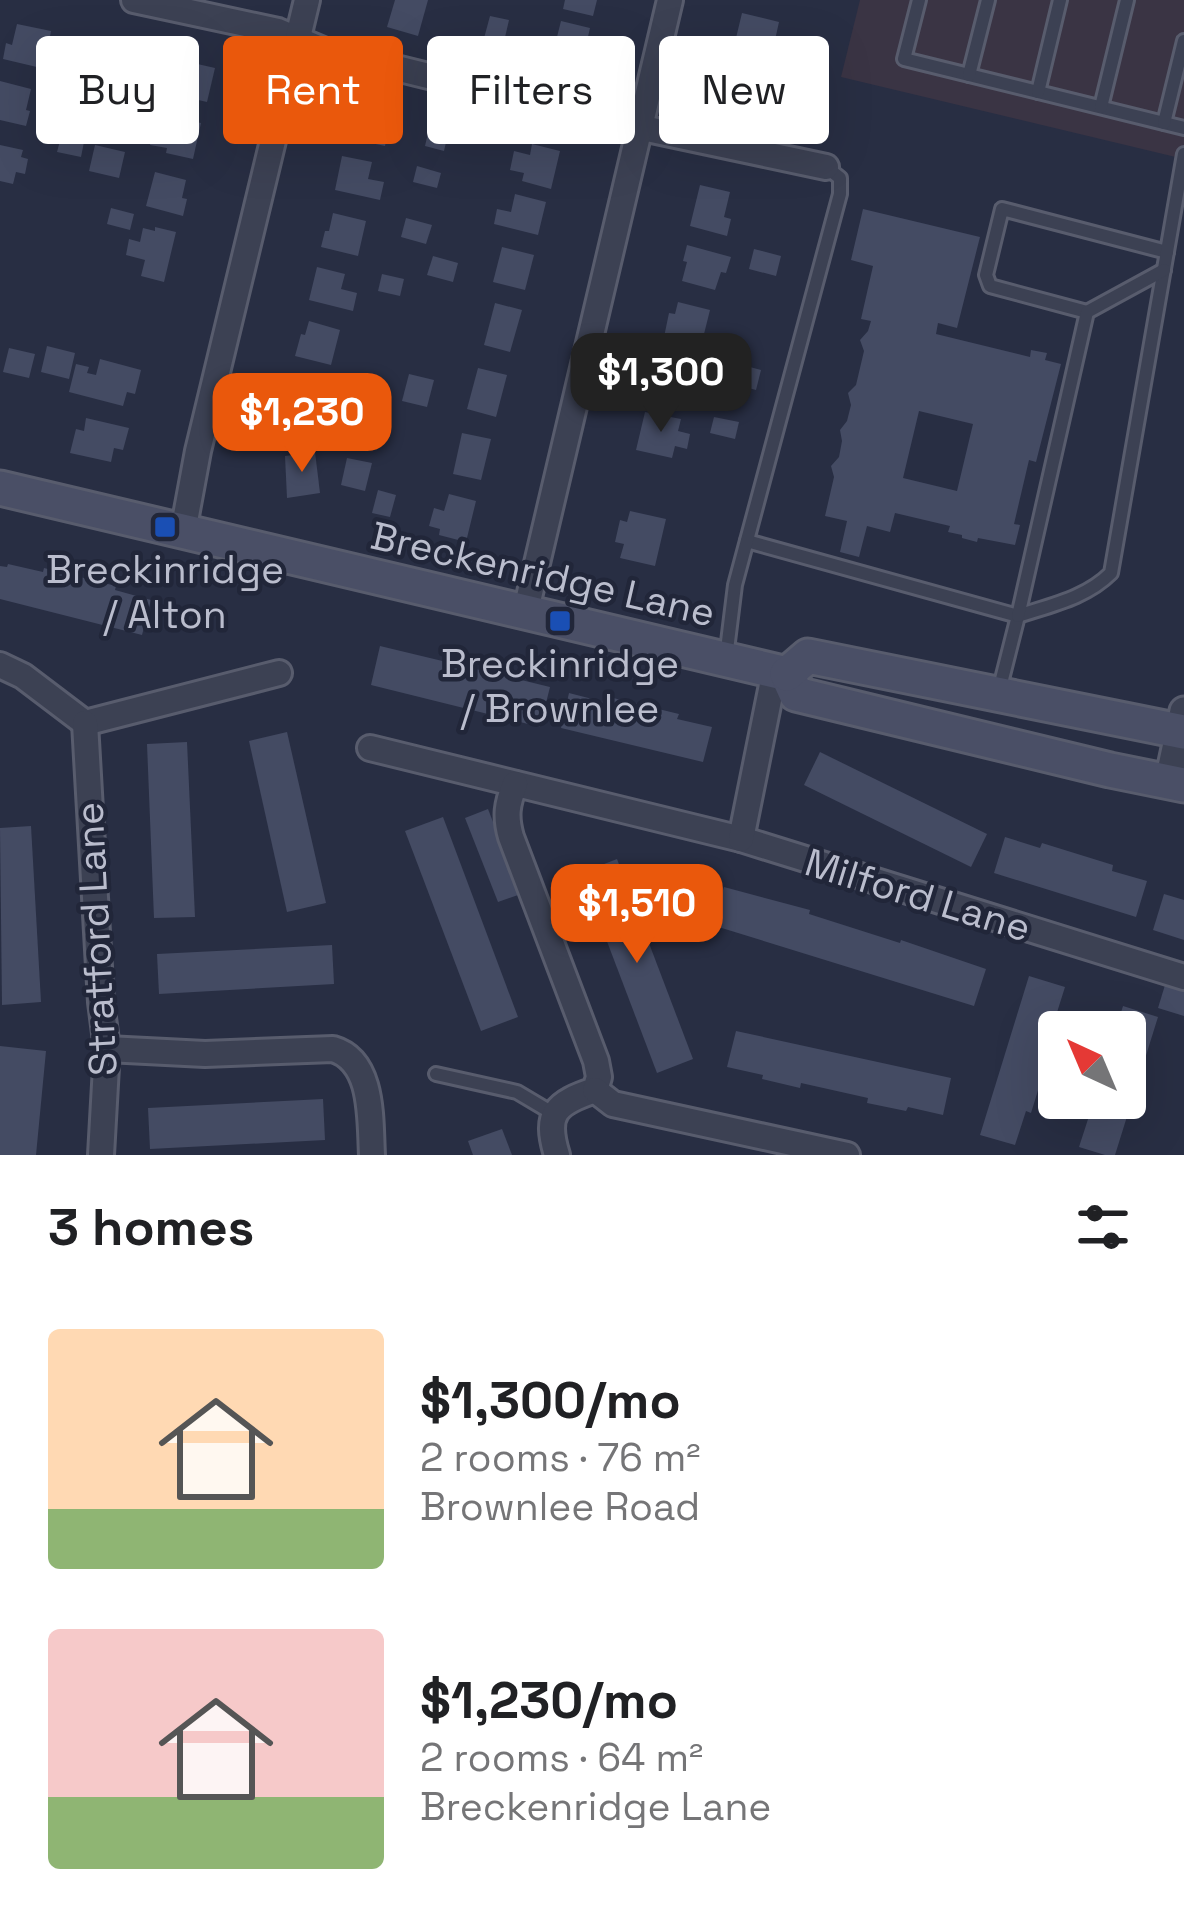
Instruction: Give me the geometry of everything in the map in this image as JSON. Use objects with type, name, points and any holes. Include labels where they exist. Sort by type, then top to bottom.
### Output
[{"type":"main road","name":"Breckenridge Lane","points":[[0,488],[781,672],[796,694],[1176,783]]},
{"type":"main road","name":"Breckenridge Lane","points":[[781,672],[808,656],[1183,724]]},
{"type":"street","points":[[134,0],[289,36]]},
{"type":"street","points":[[299,36],[307,0]]},
{"type":"street","points":[[525,614],[670,0]]},
{"type":"street","points":[[403,69],[826,167]]},
{"type":"street","points":[[184,532],[198,452],[273,144]]},
{"type":"street","points":[[0,665],[23,676],[85,723],[279,673]]},
{"type":"street","points":[[741,839],[781,672]]},
{"type":"street","name":"Stratford Lane","points":[[85,723],[107,1049],[101,1155]]},
{"type":"street","points":[[1176,783],[1183,724]]},
{"type":"street","name":"Milford Lane","points":[[370,748],[741,839],[1184,977]]},
{"type":"street","points":[[515,784],[506,818],[596,1061],[595,1090]]},
{"type":"street","points":[[107,1049],[205,1054],[344,1052],[361,1071],[366,1086],[372,1155]]},
{"type":"street","points":[[557,1155],[551,1126],[554,1114],[572,1098],[595,1090]]},
{"type":"street","points":[[595,1090],[613,1104],[847,1155]]},
{"type":"lane","points":[[919,0],[904,59],[1184,128]]},
{"type":"lane","points":[[969,75],[988,0]]},
{"type":"lane","points":[[1038,92],[1060,0]]},
{"type":"lane","points":[[1101,107],[1127,0]]},
{"type":"lane","points":[[1164,123],[1179,86],[1184,41]]},
{"type":"lane","points":[[747,542],[1018,616],[1098,585],[1111,573],[1184,154]]},
{"type":"lane","points":[[725,659],[735,585],[840,194],[840,178],[826,167]]},
{"type":"lane","points":[[1164,270],[1087,312],[990,286],[986,275],[1002,209],[1167,252]]},
{"type":"lane","points":[[998,694],[1087,312]]},
{"type":"lane","points":[[436,1074],[517,1092],[554,1114]]},
{"type":"shaded area","points":[[860,0],[1184,0],[1184,159],[841,77]]},
{"type":"building","points":[[395,0],[428,0],[418,36],[387,27]]},
{"type":"building","points":[[565,0],[597,0],[593,16],[563,9]]},
{"type":"building","points":[[742,13],[779,22],[776,36],[736,36]]},
{"type":"building","points":[[490,16],[509,20],[505,36],[485,36]]},
{"type":"building","points":[[561,21],[590,28],[588,36],[557,36]]},
{"type":"building","points":[[17,24],[51,31],[50,36],[36,36],[36,67],[3,59],[6,43],[12,45]]},
{"type":"building","points":[[199,64],[215,68],[207,102],[199,100]]},
{"type":"building","points":[[0,81],[31,89],[26,126],[0,120]]},
{"type":"building","points":[[427,137],[427,144],[446,144],[444,151],[425,146]]},
{"type":"building","points":[[59,144],[84,144],[81,157],[57,152]]},
{"type":"building","points":[[150,144],[196,144],[193,159]]},
{"type":"building","points":[[532,144],[560,151],[551,189],[522,181],[524,173],[510,170],[514,151],[530,155]]},
{"type":"building","points":[[0,145],[23,150],[21,157],[28,159],[25,174],[16,172],[13,184],[0,181]]},
{"type":"building","points":[[95,145],[125,152],[119,178],[89,171]]},
{"type":"building","points":[[342,156],[372,162],[368,179],[384,182],[380,200],[335,190]]},
{"type":"building","points":[[417,166],[441,173],[437,188],[413,182]]},
{"type":"building","points":[[155,172],[186,180],[183,216],[146,206]]},
{"type":"building","points":[[700,185],[730,192],[724,217],[731,219],[727,236],[690,226]]},
{"type":"building","points":[[515,194],[546,202],[538,235],[494,224],[497,209],[511,212]]},
{"type":"building","points":[[111,208],[134,214],[130,230],[107,224]]},
{"type":"building","points":[[863,209],[980,237],[957,328],[938,323],[936,334],[1030,357],[1031,350],[1047,353],[1045,360],[1061,364],[1036,462],[1029,460],[1014,524],[1020,525],[1015,545],[962,538],[948,532],[950,526],[895,513],[890,532],[867,526],[859,557],[840,552],[847,521],[825,516],[834,477],[831,466],[839,457],[840,430],[851,405],[848,393],[856,385],[864,351],[860,340],[871,321],[861,319],[873,266],[851,260]],"holes":[[[919,411],[973,424],[957,491],[903,478]]]},
{"type":"building","points":[[333,213],[366,221],[358,256],[321,247]]},
{"type":"building","points":[[406,218],[432,225],[426,244],[401,237]]},
{"type":"building","points":[[155,227],[176,232],[164,282],[141,276],[145,260],[126,255],[129,239],[140,242],[143,228],[155,231]]},
{"type":"building","points":[[687,245],[731,257],[715,290],[682,281]]},
{"type":"building","points":[[502,247],[534,255],[525,290],[493,282]]},
{"type":"building","points":[[754,249],[781,256],[776,276],[749,269]]},
{"type":"building","points":[[433,256],[458,263],[453,282],[427,275]]},
{"type":"building","points":[[317,267],[345,274],[341,289],[357,293],[353,311],[309,300]]},
{"type":"building","points":[[382,274],[404,279],[400,296],[378,291]]},
{"type":"building","points":[[678,302],[710,310],[701,346],[664,337],[669,313],[675,314]]},
{"type":"building","points":[[495,303],[522,310],[510,352],[484,345]]},
{"type":"building","points":[[309,321],[340,330],[331,365],[295,356]]},
{"type":"building","points":[[47,346],[75,353],[69,379],[41,372]]},
{"type":"building","points":[[9,348],[35,354],[29,378],[3,372]]},
{"type":"building","points":[[659,357],[695,365],[692,377],[703,379],[700,394],[689,391],[686,404],[650,395]]},
{"type":"building","points":[[100,359],[141,370],[135,394],[127,392],[123,406],[69,392],[76,364],[89,367],[87,373],[96,375]]},
{"type":"building","points":[[735,363],[761,370],[756,390],[730,383]]},
{"type":"building","points":[[478,368],[507,375],[496,417],[467,409]]},
{"type":"building","points":[[409,374],[434,380],[427,407],[402,401]]},
{"type":"building","points":[[354,382],[388,389],[384,408],[350,400]]},
{"type":"building","points":[[293,383],[340,387],[340,412],[324,412],[324,426],[292,425]]},
{"type":"building","points":[[645,412],[681,419],[678,431],[690,434],[687,449],[675,446],[672,458],[636,450]]},
{"type":"building","points":[[714,417],[739,422],[735,439],[710,433]]},
{"type":"building","points":[[86,418],[129,428],[123,450],[114,448],[111,462],[70,453],[76,429],[84,431]]},
{"type":"building","points":[[462,433],[491,439],[481,480],[453,474]]},
{"type":"building","points":[[315,452],[320,493],[287,498],[285,456]]},
{"type":"building","points":[[347,458],[372,463],[365,491],[341,485]]},
{"type":"building","points":[[378,490],[396,495],[390,517],[372,513]]},
{"type":"building","points":[[449,494],[476,501],[466,542],[439,535],[440,529],[429,526],[434,508],[444,511]]},
{"type":"building","points":[[630,511],[666,519],[655,566],[620,558],[624,544],[615,542],[620,520],[627,522]]},
{"type":"building","points":[[0,566],[116,586],[115,590],[151,600],[142,635],[0,599]]},
{"type":"building","points":[[380,646],[550,687],[540,727],[371,685]]},
{"type":"building","points":[[569,693],[604,702],[605,696],[712,727],[703,762],[561,728]]},
{"type":"building","points":[[287,732],[326,903],[287,912],[249,741]]},
{"type":"building","points":[[187,742],[195,917],[154,918],[147,744]]},
{"type":"building","points":[[820,752],[987,834],[971,867],[804,785]]},
{"type":"building","points":[[488,809],[521,894],[498,902],[465,818]]},
{"type":"building","points":[[443,817],[518,1017],[481,1031],[405,831]]},
{"type":"building","points":[[31,826],[41,1002],[2,1005],[0,828]]},
{"type":"building","points":[[1005,837],[1113,865],[1112,871],[1147,881],[1136,917],[994,873]]},
{"type":"building","points":[[617,859],[693,1059],[657,1073],[581,873]]},
{"type":"building","points":[[724,887],[810,910],[809,914],[986,969],[974,1006],[712,925]]},
{"type":"building","points":[[1164,894],[1184,900],[1184,940],[1153,930]]},
{"type":"building","points":[[332,945],[334,984],[159,994],[157,954]]},
{"type":"building","points":[[1029,976],[1065,987],[1057,1011],[1038,1011],[1038,1090],[1015,1145],[980,1135]]},
{"type":"building","points":[[1165,985],[1184,991],[1184,1016],[1158,1008]]},
{"type":"building","points":[[1146,1013],[1158,1017],[1146,1056]]},
{"type":"building","points":[[736,1031],[951,1078],[943,1115],[867,1103],[868,1098],[801,1083],[800,1088],[727,1067]]},
{"type":"building","points":[[0,1046],[46,1051],[36,1155],[0,1155]]},
{"type":"building","points":[[323,1099],[325,1140],[150,1149],[148,1108]]},
{"type":"building","points":[[1088,1119],[1126,1119],[1115,1155],[1079,1147]]},
{"type":"building","points":[[502,1129],[512,1155],[473,1155],[468,1141]]},
{"type":"place","name":"Breckinridge / Alton","points":[[165,527]]},
{"type":"place","name":"Breckinridge / Brownlee","points":[[560,621]]}]
